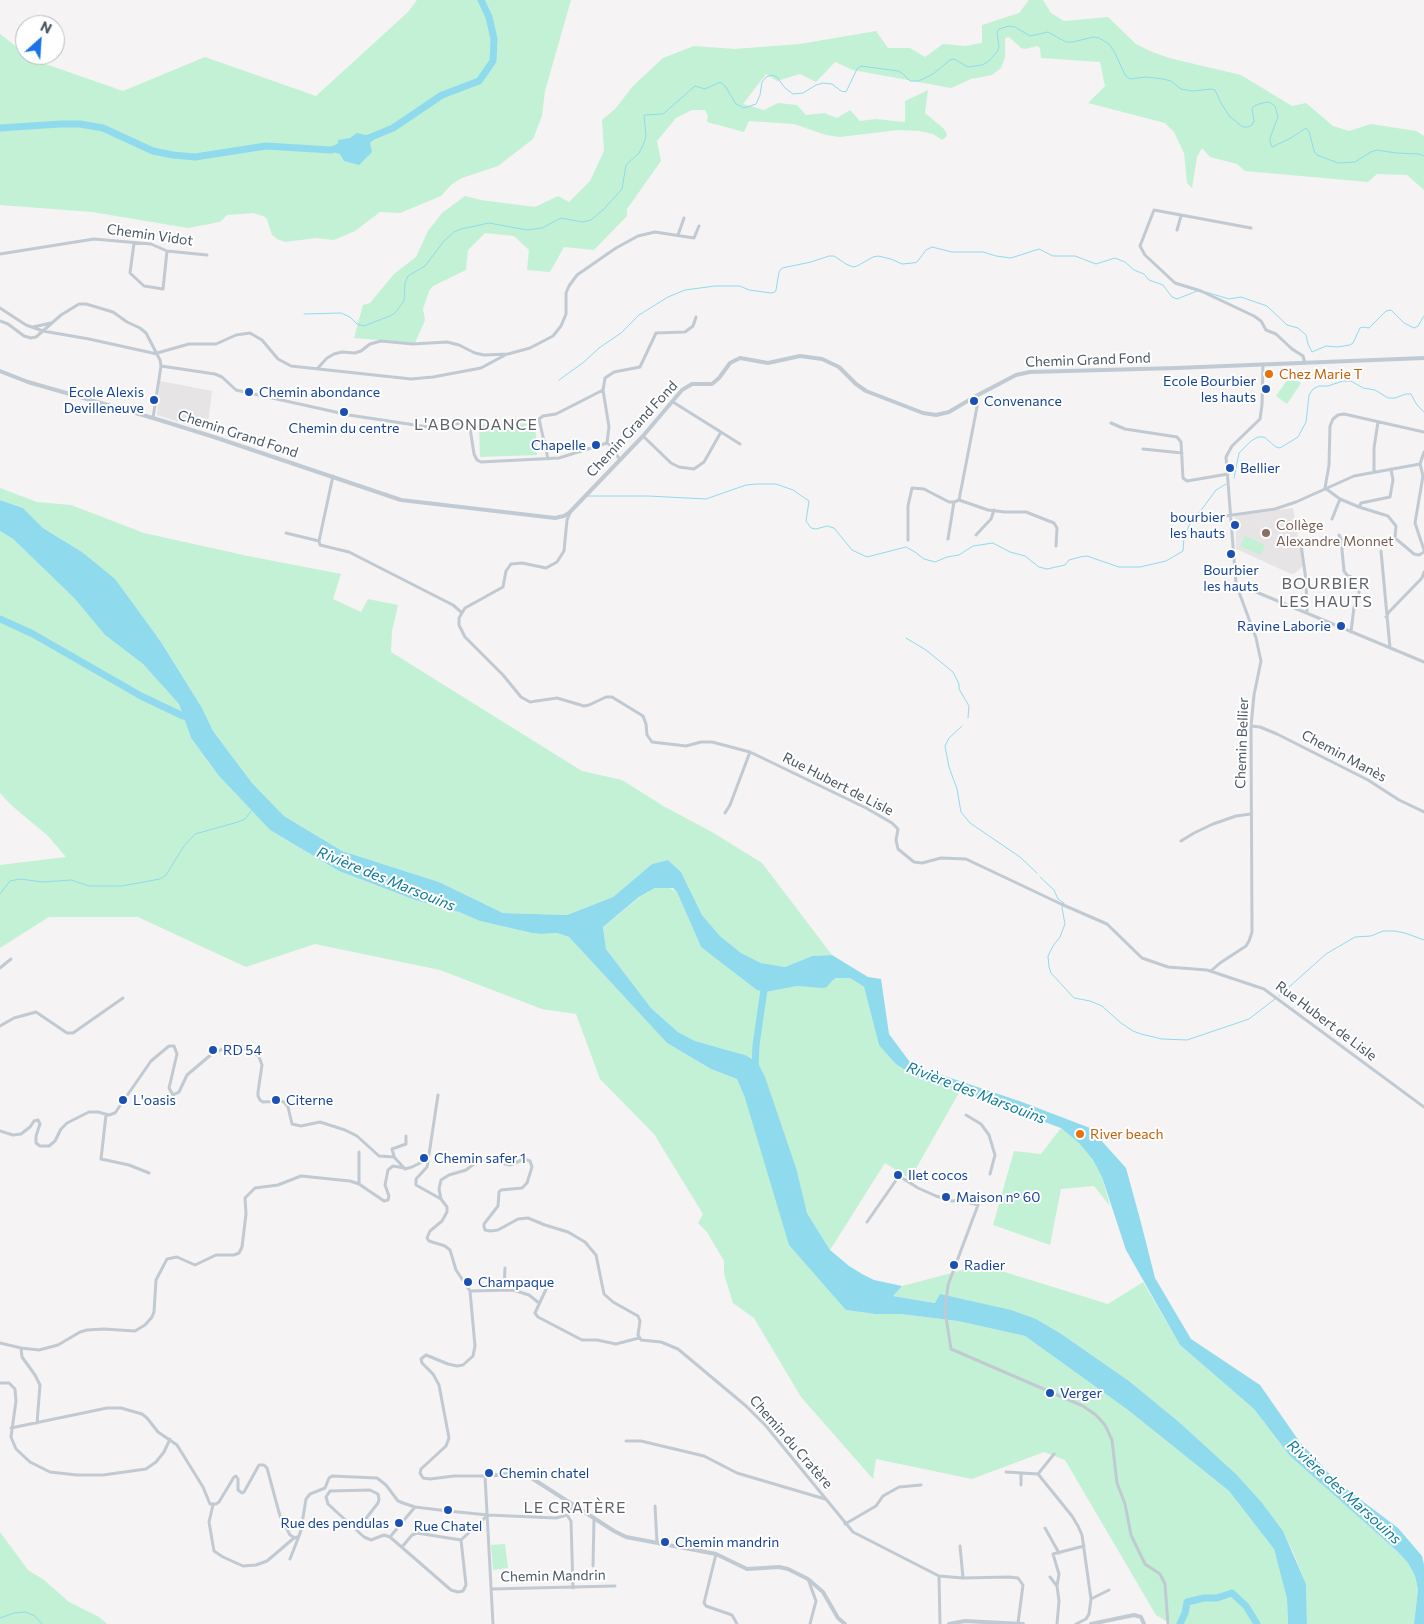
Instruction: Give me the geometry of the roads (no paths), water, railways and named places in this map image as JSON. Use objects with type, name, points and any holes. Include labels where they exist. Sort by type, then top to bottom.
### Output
[{"type":"street","points":[[1251,228],[1154,210],[1140,243],[1141,250],[1147,258],[1178,285],[1201,291],[1254,316],[1261,321],[1266,330],[1276,334],[1291,348],[1304,356],[1304,363]]},
{"type":"street","points":[[1177,230],[1181,216]]},
{"type":"street","points":[[678,235],[684,218]]},
{"type":"street","points":[[0,308],[31,327],[43,331],[157,354],[189,344],[216,344],[236,335],[250,333],[262,340],[283,363],[291,366],[411,379],[433,378],[481,368],[508,354],[530,348],[552,336],[561,326],[566,314],[566,293],[577,275],[638,236],[655,232],[694,238],[699,226]]},
{"type":"street","name":"Chemin Vidot","points":[[0,254],[94,239],[151,244],[167,251],[208,255]]},
{"type":"street","points":[[134,243],[130,273],[144,286],[163,289],[167,251]]},
{"type":"street","points":[[0,321],[31,338],[36,337],[61,315],[80,304],[104,308],[144,330],[157,354],[161,366],[154,418]]},
{"type":"street","points":[[607,443],[609,427],[602,390],[605,378],[610,374],[640,366],[656,333],[685,332],[693,326],[696,317]]},
{"type":"street","points":[[31,327],[40,327],[52,323]]},
{"type":"street","points":[[318,369],[327,358],[334,354],[342,352],[355,353],[370,344],[381,341],[413,344],[447,342],[484,355],[508,354]]},
{"type":"street","name":"Chemin Grand Fond","points":[[0,371],[28,382],[154,418],[401,500],[555,518],[569,513],[688,386],[712,384],[730,363],[740,358],[773,363],[800,356],[830,361],[866,391],[930,415],[949,412],[1016,375],[1030,372],[1424,358]]},
{"type":"street","name":"Chemin Bellier","points":[[1211,971],[1246,946],[1251,937],[1251,726],[1254,694],[1261,661],[1256,638],[1236,584],[1226,457],[1228,452],[1260,419],[1263,364]]},
{"type":"street","points":[[161,366],[215,374],[222,377],[236,390],[344,414],[428,427],[460,423],[469,427],[480,422]]},
{"type":"street","points":[[512,421],[556,414],[602,390]]},
{"type":"street","points":[[959,500],[978,402],[976,396]]},
{"type":"street","points":[[673,402],[740,444]]},
{"type":"street","points":[[1325,488],[1329,465],[1330,426],[1335,416],[1344,414],[1424,432]]},
{"type":"street","points":[[539,418],[548,459]]},
{"type":"street","points":[[1374,471],[1374,448],[1378,422]]},
{"type":"street","points":[[1112,423],[1125,429],[1177,437],[1181,442],[1183,478],[1187,481],[1228,474]]},
{"type":"street","points":[[469,427],[474,454],[477,460],[481,462],[559,458],[607,443]]},
{"type":"street","points":[[643,436],[671,463],[679,467],[694,469],[704,462],[721,432]]},
{"type":"street","points":[[607,443],[620,460]]},
{"type":"street","points":[[1142,449],[1182,453]]},
{"type":"street","points":[[1325,488],[1340,499],[1388,516],[1396,526],[1395,538],[1414,554],[1419,555],[1424,551],[1415,523],[1423,476],[1420,464],[1424,452]]},
{"type":"street","points":[[1204,519],[1275,509],[1296,502],[1347,478],[1374,471],[1420,464]]},
{"type":"street","points":[[1359,507],[1361,503],[1390,497],[1393,480],[1391,469]]},
{"type":"street","points":[[333,476],[319,541],[320,545],[353,554],[453,604],[461,612],[502,588],[505,583],[506,571],[511,564],[522,563],[541,568],[554,565],[564,551],[566,523],[569,513]]},
{"type":"street","points":[[908,540],[908,506],[912,488],[924,489],[954,502],[959,500],[967,504],[994,510],[1024,511],[1054,523],[1057,528],[1056,546]]},
{"type":"street","points":[[1332,519],[1340,499]]},
{"type":"street","points":[[948,540],[954,502]]},
{"type":"street","points":[[976,535],[991,519],[994,510]]},
{"type":"street","points":[[286,533],[319,541]]},
{"type":"street","points":[[1339,535],[1344,571],[1347,575],[1358,580],[1359,587],[1351,632]]},
{"type":"street","points":[[1301,545],[1306,580],[1306,612]]},
{"type":"street","points":[[1381,551],[1390,648]]},
{"type":"street","points":[[1386,618],[1389,612],[1422,578],[1424,572]]},
{"type":"street","points":[[1236,584],[1424,662]]},
{"type":"street","name":"Rue Hubert de Lisle","points":[[461,612],[458,621],[461,632],[503,675],[521,697],[526,700],[535,702],[557,698],[589,706],[612,696],[642,716],[652,742],[686,746],[701,742],[712,742],[750,752],[866,808],[892,823],[898,829],[896,840],[898,849],[914,862],[922,863],[941,858],[966,859],[1108,924],[1142,958],[1168,967],[1211,971],[1270,992],[1424,1107]]},
{"type":"street","name":"Chemin Manès","points":[[1251,726],[1260,727],[1277,734],[1368,780],[1399,800],[1424,812]]},
{"type":"street","points":[[725,813],[730,805],[750,752]]},
{"type":"street","points":[[1181,841],[1213,824],[1236,816],[1251,814]]},
{"type":"street","points":[[0,968],[11,959]]},
{"type":"street","points":[[0,1026],[14,1018],[36,1012],[67,1033],[73,1033],[123,998]]},
{"type":"street","points":[[0,1131],[6,1134],[21,1134],[34,1121],[38,1120],[40,1124],[36,1143],[40,1146],[49,1146],[53,1144],[66,1123],[93,1111],[106,1115],[115,1113],[151,1061],[168,1046],[174,1046],[177,1054],[169,1088],[173,1095],[179,1092],[187,1075],[213,1053],[224,1049],[240,1048],[254,1052],[262,1065],[258,1092],[260,1100],[263,1102],[284,1102],[288,1107],[292,1124],[301,1126],[320,1122],[333,1126],[356,1136],[379,1156],[394,1156]]},
{"type":"street","points":[[438,1095],[427,1166],[416,1179],[416,1185],[441,1199],[447,1207],[447,1212],[442,1221],[430,1231],[427,1238],[429,1241],[445,1246],[450,1250],[456,1270],[470,1291],[475,1346],[473,1356],[468,1362],[457,1366],[448,1364],[430,1355],[423,1356],[421,1359],[439,1385],[449,1438],[446,1446],[421,1469],[420,1473],[423,1478],[430,1480],[454,1476],[508,1474],[526,1476],[626,1537],[716,1554],[747,1569],[783,1567],[808,1579],[823,1592],[838,1618],[845,1624]]},
{"type":"street","points":[[106,1115],[101,1159],[129,1164],[150,1173]]},
{"type":"street","points":[[966,1115],[981,1124],[989,1136],[995,1155],[990,1174]]},
{"type":"street","points":[[405,1169],[394,1156],[392,1149],[406,1144],[406,1136]]},
{"type":"street","points":[[359,1152],[359,1184]]},
{"type":"street","points":[[441,1199],[439,1189],[441,1180],[448,1175],[466,1170],[478,1161],[486,1160],[510,1165],[524,1159],[530,1161],[532,1167],[527,1183],[522,1188],[501,1190],[499,1192],[498,1206],[484,1224],[485,1230],[490,1232],[498,1230],[518,1219],[528,1218],[568,1232],[585,1242],[596,1255],[604,1294],[612,1302],[638,1316],[640,1321],[639,1338],[616,1344],[596,1340],[582,1340],[536,1315],[539,1302],[547,1287]]},
{"type":"street","points":[[0,1343],[33,1350],[58,1345],[87,1330],[130,1331],[145,1325],[154,1312],[157,1276],[167,1260],[177,1257],[195,1265],[216,1256],[239,1253],[242,1247],[246,1214],[245,1198],[255,1188],[265,1185],[278,1185],[301,1176],[350,1180],[359,1184],[380,1200],[386,1201],[388,1196],[385,1180],[388,1170],[395,1166],[405,1169],[428,1161]]},
{"type":"street","points":[[868,1222],[899,1176],[918,1188],[952,1202],[958,1200],[978,1205],[948,1284],[945,1311],[951,1348],[1083,1406],[1096,1415],[1105,1425],[1112,1440],[1117,1483],[1125,1504],[1131,1535],[1146,1564],[1160,1574],[1165,1584],[1168,1624]]},
{"type":"street","points":[[504,1289],[505,1268]]},
{"type":"street","points":[[470,1291],[504,1289],[522,1292],[539,1302]]},
{"type":"street","name":"Chemin du Cratère","points":[[639,1338],[646,1342],[666,1343],[678,1349],[746,1406],[766,1426],[845,1524],[857,1534],[939,1576],[1018,1578],[1023,1585],[1018,1623]]},
{"type":"street","points":[[21,1348],[22,1357],[40,1385],[37,1423]]},
{"type":"street","points":[[0,1383],[9,1383],[15,1390],[16,1400],[11,1438],[16,1449],[30,1462],[50,1472],[77,1475],[121,1473],[146,1469],[156,1462],[164,1452],[170,1439]]},
{"type":"street","points":[[11,1428],[107,1408],[121,1408],[142,1414],[158,1432],[177,1444],[203,1487],[208,1502],[213,1505]]},
{"type":"street","points":[[626,1441],[641,1441],[704,1456],[737,1473],[825,1499]]},
{"type":"street","points":[[1038,1474],[1054,1454]]},
{"type":"street","points":[[213,1505],[219,1502],[236,1476],[240,1492],[246,1491],[259,1465],[263,1464],[267,1468],[280,1516],[290,1536],[295,1538]]},
{"type":"street","points":[[1006,1472],[1038,1474],[1072,1516],[1082,1535],[1091,1599],[1089,1614],[1086,1619],[1076,1624]]},
{"type":"street","points":[[1021,1473],[1021,1485]]},
{"type":"street","points":[[290,1559],[299,1536],[306,1499],[310,1494],[325,1488],[329,1478],[332,1476],[377,1478],[386,1485],[398,1501],[415,1507],[500,1516],[556,1518],[567,1515],[574,1506]]},
{"type":"street","points":[[485,1476],[493,1624]]},
{"type":"street","points":[[845,1524],[876,1506],[883,1496],[899,1487],[921,1485]]},
{"type":"street","points":[[357,1530],[378,1503],[378,1494],[370,1490],[330,1490],[326,1497],[328,1504],[357,1530],[370,1540],[384,1535],[390,1537],[451,1590],[461,1592],[465,1588],[466,1582],[461,1540]]},
{"type":"street","points":[[213,1505],[209,1522],[214,1551],[243,1566],[256,1565],[267,1561],[299,1536]]},
{"type":"street","points":[[655,1506],[657,1544]]},
{"type":"street","points":[[390,1537],[415,1507]]},
{"type":"street","points":[[461,1540],[488,1515]]},
{"type":"street","points":[[567,1515],[571,1521],[573,1588]]},
{"type":"street","points":[[593,1566],[594,1519]]},
{"type":"street","points":[[1045,1528],[1059,1553]]},
{"type":"street","points":[[402,1547],[412,1535],[418,1533],[461,1540]]},
{"type":"street","points":[[960,1546],[963,1578]]},
{"type":"street","points":[[1064,1624],[1057,1624],[1059,1601],[1057,1586],[1059,1574],[1053,1554],[1084,1546]]},
{"type":"street","points":[[716,1554],[704,1604],[732,1615],[736,1624]]},
{"type":"street","points":[[939,1576],[940,1624]]},
{"type":"street","points":[[1050,1577],[1057,1586]]},
{"type":"street","points":[[808,1579],[816,1601],[816,1607],[810,1624]]},
{"type":"street","name":"Chemin Mandrin","points":[[492,1589],[614,1586]]},
{"type":"street","points":[[1091,1599],[1109,1590]]},
{"type":"street","points":[[1091,1624],[1134,1615],[1141,1617],[1144,1624]]},
{"type":"street","points":[[949,1624],[965,1621],[1023,1624]]},
{"type":"water","points":[[357,133],[370,136],[373,140],[370,143],[372,152],[359,165],[344,161],[340,154],[333,152],[332,148],[338,143],[338,140],[350,138]]},
{"type":"water","name":"Rivière des Marsouins","points":[[0,500],[23,508],[43,528],[82,552],[115,579],[161,642],[202,708],[213,731],[252,783],[284,816],[342,851],[439,882],[503,913],[567,915],[613,897],[652,864],[668,860],[681,872],[702,915],[720,936],[741,953],[761,963],[785,967],[812,956],[832,955],[868,977],[881,979],[889,1034],[912,1065],[1022,1102],[1090,1128],[1126,1168],[1155,1278],[1191,1339],[1260,1385],[1299,1441],[1336,1481],[1398,1528],[1422,1556],[1424,1565],[1424,1624],[1414,1624],[1418,1589],[1415,1576],[1408,1563],[1290,1456],[1254,1409],[1180,1345],[1126,1250],[1102,1177],[1093,1160],[1079,1143],[1061,1128],[960,1091],[920,1079],[896,1064],[879,1045],[864,987],[850,978],[836,978],[827,987],[823,988],[797,986],[766,992],[757,990],[701,947],[677,892],[673,888],[655,888],[639,897],[603,927],[606,949],[651,1008],[678,1032],[695,1041],[745,1055],[758,1063],[765,1077],[797,1171],[807,1213],[830,1250],[849,1266],[874,1280],[902,1286],[893,1296],[935,1303],[940,1294],[1011,1310],[1036,1319],[1060,1333],[1129,1381],[1179,1422],[1236,1474],[1262,1503],[1283,1531],[1306,1584],[1307,1624],[1288,1624],[1287,1599],[1274,1549],[1229,1491],[1128,1410],[1025,1336],[958,1321],[846,1310],[789,1245],[745,1098],[737,1079],[711,1069],[667,1043],[569,937],[557,933],[532,933],[480,921],[459,912],[415,900],[339,871],[270,830],[219,776],[191,738],[179,704],[143,664],[105,635],[75,599],[13,539],[0,531]]},
{"type":"waterway","points":[[364,140],[393,128],[442,95],[479,81],[493,61],[494,39],[489,17],[481,0]]},
{"type":"waterway","points":[[304,314],[341,313],[350,317],[357,324],[364,326],[390,316],[395,313],[404,301],[405,283],[408,276],[425,266],[444,241],[454,232],[461,229],[489,223],[527,230],[542,228],[561,218],[582,222],[591,220],[622,189],[626,165],[639,153],[644,143],[646,136],[644,115],[663,114],[695,86],[705,89],[720,82],[725,86],[736,104],[744,108],[756,104],[762,82],[766,77],[772,75],[777,77],[785,88],[793,94],[803,93],[823,83],[832,84],[841,91],[846,92],[857,69],[861,66],[898,71],[910,81],[919,81],[933,74],[950,60],[954,59],[968,67],[982,65],[989,61],[999,47],[997,32],[999,29],[1009,26],[1015,27],[1030,36],[1048,32],[1066,42],[1093,37],[1099,38],[1109,44],[1125,75],[1130,79],[1146,77],[1163,79],[1171,81],[1181,89],[1192,91],[1215,90],[1230,117],[1243,127],[1252,125],[1254,121],[1252,109],[1254,106],[1269,102],[1275,106],[1278,117],[1270,138],[1272,147],[1306,128],[1309,131],[1314,151],[1317,155],[1338,163],[1355,162],[1377,150],[1424,156]]},
{"type":"waterway","points":[[0,128],[80,124],[103,128],[153,151],[195,157],[266,146],[331,150],[340,147]]},
{"type":"waterway","points":[[559,380],[621,333],[639,315],[668,297],[685,290],[715,286],[740,286],[749,290],[775,292],[779,272],[782,268],[829,256],[834,256],[853,267],[878,256],[902,264],[917,262],[926,250],[932,247],[952,252],[983,252],[1011,258],[1039,249],[1053,256],[1075,256],[1096,264],[1115,258],[1144,274],[1149,280],[1163,285],[1172,297],[1177,299],[1197,291]]},
{"type":"waterway","points":[[1206,292],[1229,299],[1241,297],[1267,306],[1287,325],[1298,328],[1306,335],[1312,352],[1326,346],[1350,345],[1353,343],[1360,328],[1369,328],[1386,311],[1391,310],[1404,323],[1414,328],[1418,326],[1424,316]]},
{"type":"waterway","name":"Ravine Laborie","points":[[1234,478],[1239,453],[1251,441],[1258,437],[1264,437],[1280,448],[1298,437],[1306,422],[1309,395],[1313,389],[1319,386],[1351,381],[1363,388],[1375,390],[1388,398],[1411,394],[1417,405],[1424,412]]},
{"type":"waterway","name":"Ravine Laborie","points":[[588,496],[648,496],[706,499],[746,485],[776,484],[793,490],[809,501],[806,521],[811,528],[816,529],[827,526],[834,528],[852,550],[867,557],[906,547],[924,559],[935,562],[959,555],[973,546],[993,543],[1010,552],[1025,556],[1039,567],[1047,569],[1065,565],[1069,560],[1087,556],[1119,567],[1140,567],[1166,561],[1183,551],[1184,537],[1191,521],[1216,490],[1226,484]]},
{"type":"waterway","points":[[0,619],[33,634],[141,696],[193,719]]},
{"type":"waterway","points":[[906,638],[926,650],[953,672],[959,684],[959,689],[969,706],[968,718]]},
{"type":"waterway","points":[[962,726],[949,738],[945,746],[949,767],[957,789],[961,812],[970,823],[1020,857],[1037,873]]},
{"type":"waterway","points":[[0,894],[10,881],[20,879],[43,882],[71,880],[89,886],[122,886],[160,879],[166,875],[184,846],[195,834],[245,819],[253,809]]},
{"type":"waterway","points":[[1040,877],[1054,890],[1058,899],[1064,903],[1062,908],[1065,924],[1060,937],[1048,956],[1051,973],[1074,998],[1090,1001],[1102,1006],[1133,1031],[1162,1039],[1187,1040],[1249,1019],[1275,999]]},
{"type":"waterway","points":[[1279,996],[1326,954],[1355,937],[1371,936],[1383,931],[1394,931],[1424,940]]},
{"type":"waterway","points":[[755,1069],[756,1045],[765,983]]},
{"type":"waterway","points":[[1180,1624],[1187,1602],[1204,1598],[1217,1598],[1232,1593],[1246,1606],[1257,1624]]},
{"type":"waterway","points":[[0,1618],[14,1613],[26,1612],[35,1616],[42,1624]]},
{"type":"place","name":"Chez Marie T","points":[[1269,374]]},
{"type":"place","name":"Ecole Bourbier les hauts","points":[[1266,389]]},
{"type":"place","name":"Chemin abondance","points":[[249,392]]},
{"type":"place","name":"Ecole Alexis Devilleneuve","points":[[154,400]]},
{"type":"place","name":"Convenance","points":[[974,401]]},
{"type":"place","name":"Chemin du centre","points":[[344,412]]},
{"type":"place","name":"Chapelle","points":[[596,445]]},
{"type":"place","name":"Bellier","points":[[1230,468]]},
{"type":"place","name":"bourbier les hauts","points":[[1235,525]]},
{"type":"place","name":"Collège Alexandre Monnet","points":[[1266,533]]},
{"type":"place","name":"Bourbier les hauts","points":[[1231,554]]},
{"type":"place","name":"Ravine Laborie","points":[[1341,626]]},
{"type":"place","name":"RD 54","points":[[213,1050]]},
{"type":"place","name":"L'oasis","points":[[123,1100]]},
{"type":"place","name":"Citerne","points":[[276,1100]]},
{"type":"place","name":"River beach","points":[[1080,1134]]},
{"type":"place","name":"Chemin safer 1","points":[[424,1158]]},
{"type":"place","name":"Ilet cocos","points":[[898,1175]]},
{"type":"place","name":"Maison n° 60","points":[[946,1197]]},
{"type":"place","name":"Radier","points":[[954,1265]]},
{"type":"place","name":"Champaque","points":[[468,1282]]},
{"type":"place","name":"Verger","points":[[1050,1393]]},
{"type":"place","name":"Chemin chatel","points":[[489,1473]]},
{"type":"place","name":"Rue Chatel","points":[[448,1510]]},
{"type":"place","name":"Rue des pendulas","points":[[399,1523]]},
{"type":"place","name":"Chemin mandrin","points":[[665,1542]]},
{"type":"district","name":"L'ABONDANCE","points":[[476,425]]},
{"type":"district","name":"BOURBIER LES HAUTS","points":[[1326,593]]},
{"type":"district","name":"LE CRATÈRE","points":[[575,1508]]}]
